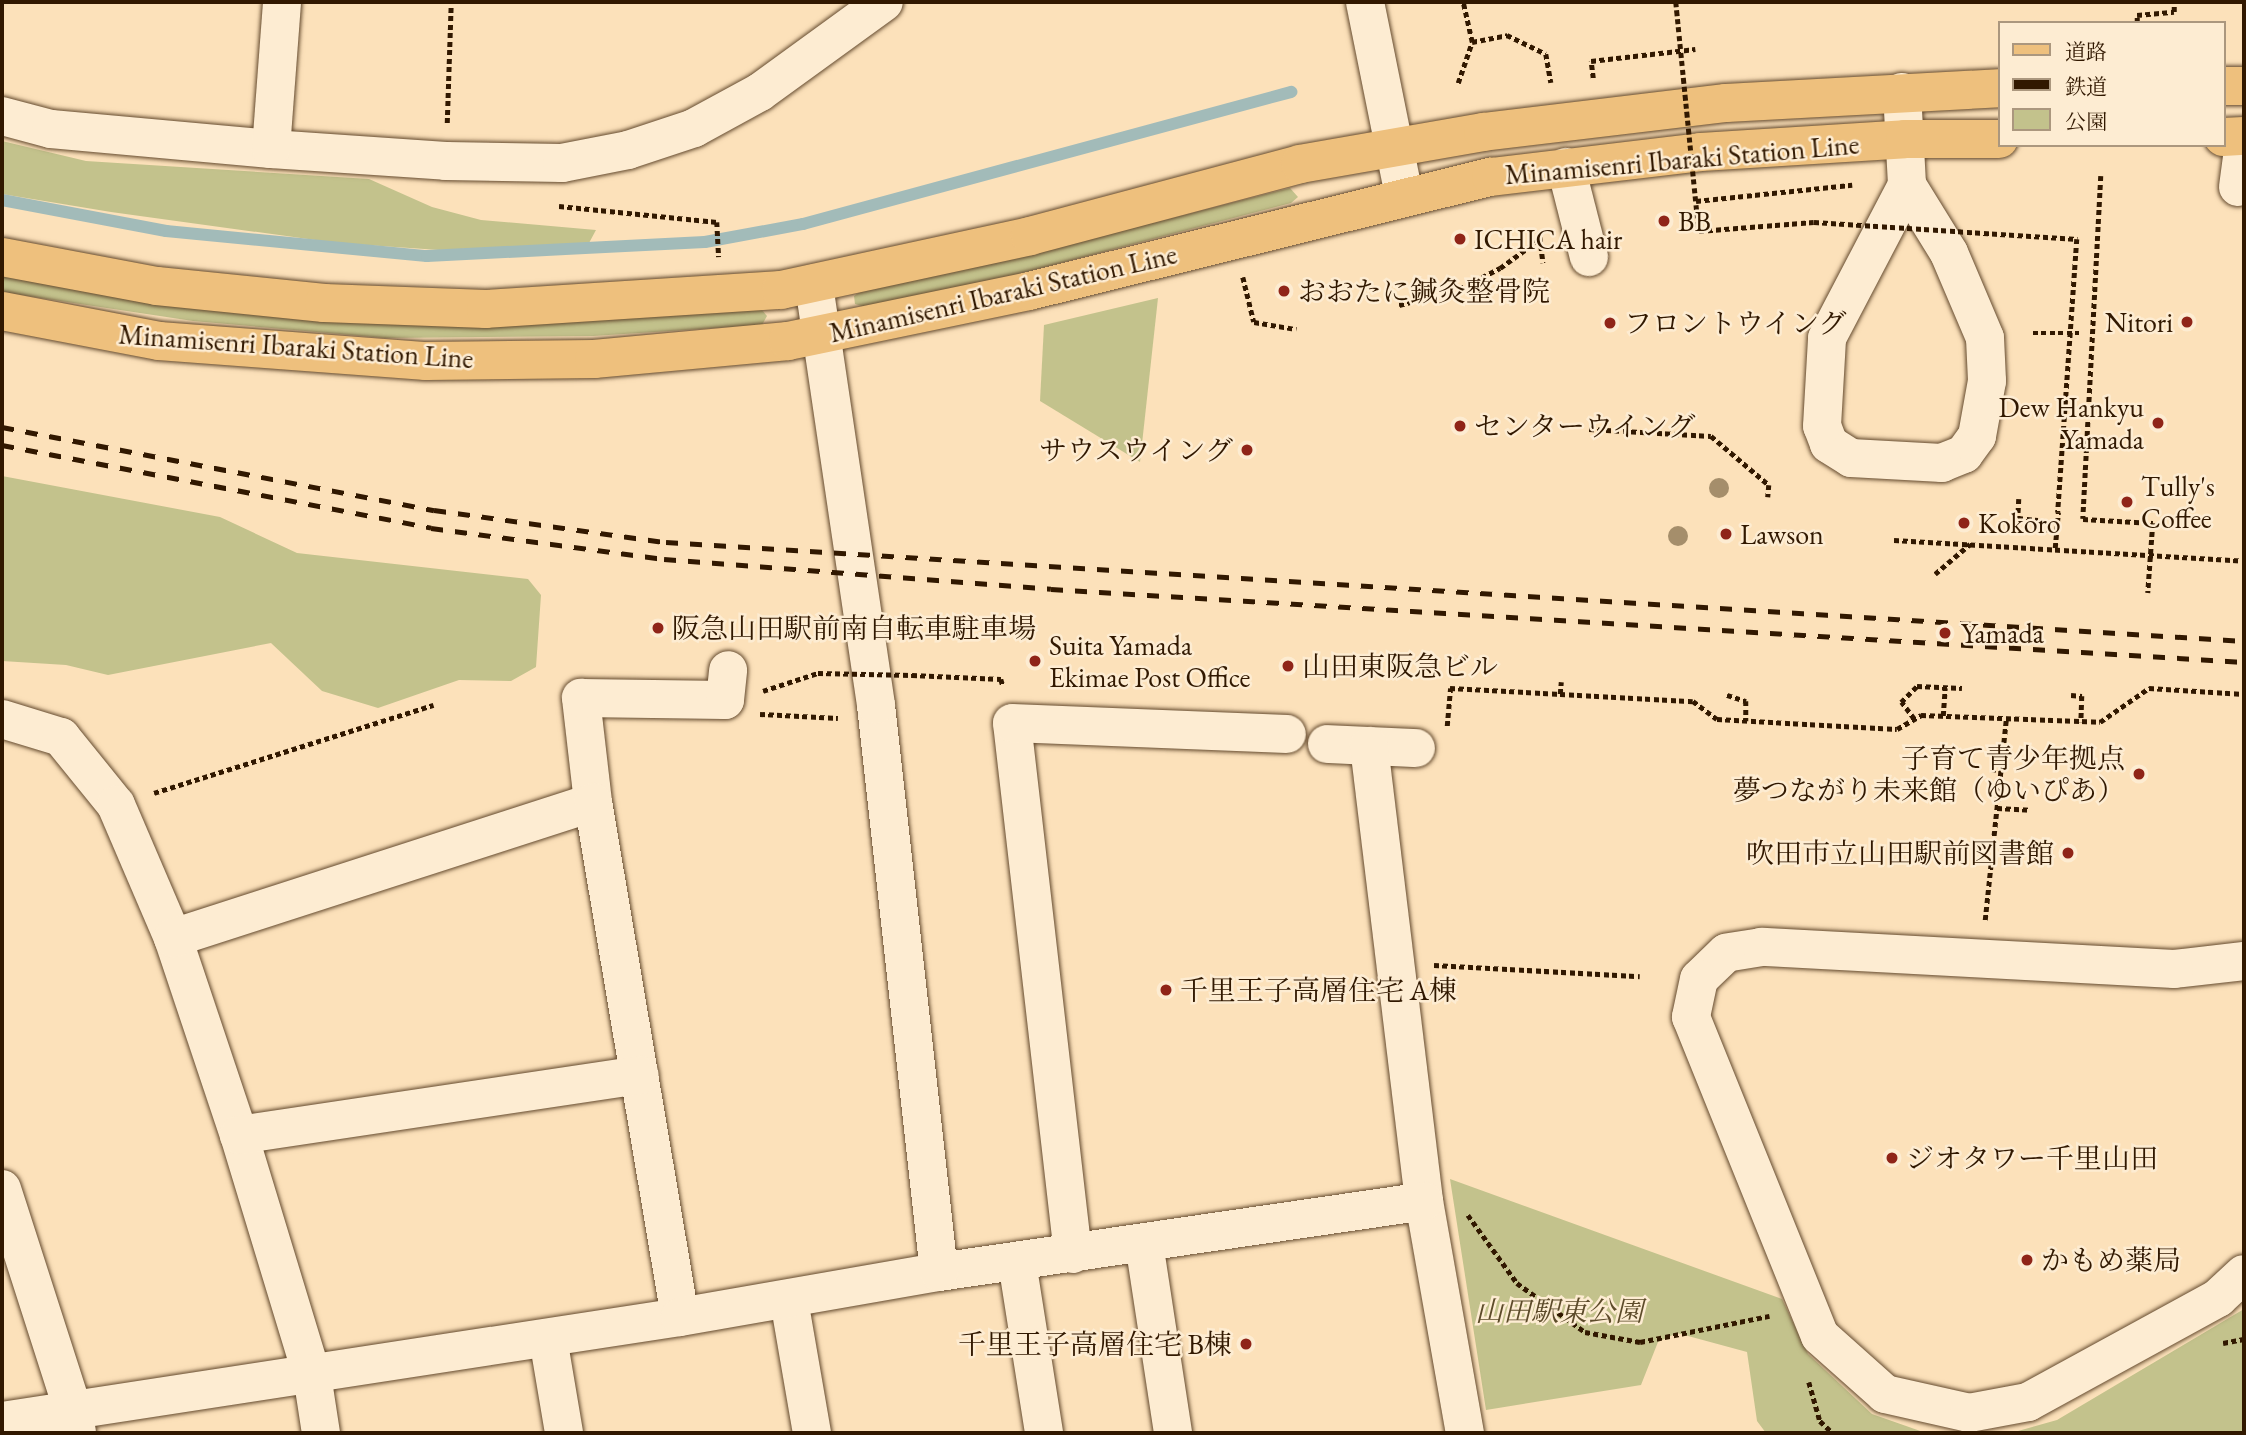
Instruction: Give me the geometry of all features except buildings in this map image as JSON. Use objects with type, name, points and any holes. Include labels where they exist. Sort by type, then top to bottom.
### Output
[{"type":"main road","points":[[2225,86],[2244,86]]},
{"type":"main road","name":"Minamisenri Ibaraki Station Line","points":[[2,257],[157,286],[324,303],[486,309],[814,284],[1030,236],[1300,164],[1394,148],[1625,113],[1902,92],[1997,88]]},
{"type":"main road","points":[[2225,136],[2244,136]]},
{"type":"main road","name":"Minamisenri Ibaraki Station Line","points":[[2,311],[159,341],[426,361],[594,359],[788,341],[1029,291],[1404,196],[1566,167],[1701,152],[1905,139],[1997,139]]},
{"type":"street","points":[[271,149],[282,2]]},
{"type":"street","points":[[2,116],[51,129],[271,149],[446,161],[562,163],[628,150],[694,128],[760,92],[884,2]]},
{"type":"street","points":[[1365,2],[1404,196]]},
{"type":"street","points":[[1902,92],[1908,185],[1949,253],[1985,338],[1987,381],[1977,436],[1964,454],[1942,463],[1851,458],[1829,444],[1822,426],[1827,338],[1908,185]]},
{"type":"street","points":[[2238,187],[2244,142]]},
{"type":"street","points":[[1566,167],[1589,257]]},
{"type":"street","points":[[814,284],[876,705],[939,1272]]},
{"type":"street","points":[[680,1317],[593,802],[581,698],[736,694]]},
{"type":"street","points":[[2,719],[61,737],[138,798],[173,938],[239,1135],[312,1375],[321,1433]]},
{"type":"street","points":[[1073,1254],[1012,723],[1287,734]]},
{"type":"street","points":[[1327,744],[1369,746],[1427,739]]},
{"type":"street","points":[[1369,746],[1424,1201],[1465,1433]]},
{"type":"street","points":[[173,938],[593,802]]},
{"type":"street","points":[[2244,961],[2174,969],[1762,947],[1726,953],[1699,979],[1692,1017],[1821,1336],[1885,1394],[1969,1413],[2028,1402],[2218,1298],[2244,1274]]},
{"type":"street","points":[[239,1135],[640,1075]]},
{"type":"street","points":[[2,1189],[75,1421]]},
{"type":"street","points":[[2,1421],[75,1421],[312,1375],[789,1300],[939,1272],[1424,1201]]},
{"type":"street","points":[[1144,1243],[1174,1433]]},
{"type":"street","points":[[1017,1262],[1044,1433]]},
{"type":"street","points":[[789,1300],[811,1433]]},
{"type":"street","points":[[548,1338],[564,1433]]},
{"type":"path","points":[[447,130],[451,2]]},
{"type":"path","points":[[1458,83],[1472,41],[1463,2]]},
{"type":"path","points":[[1676,2],[1699,230],[1814,222],[2077,239],[2055,548]]},
{"type":"path","points":[[2137,21],[2137,15],[2174,12],[2174,2]]},
{"type":"path","points":[[1472,41],[1507,35],[1545,54],[1551,84]]},
{"type":"path","points":[[1594,79],[1591,61],[1695,49]]},
{"type":"path","points":[[2101,176],[2083,519],[2153,523],[2148,593]]},
{"type":"path","points":[[1696,201],[1853,185]]},
{"type":"path","points":[[546,204],[718,222],[719,264]]},
{"type":"path","points":[[1399,305],[1459,289],[1500,268],[1540,239]]},
{"type":"path","points":[[1241,266],[1254,322],[1296,329]]},
{"type":"path","points":[[2033,333],[2079,333]]},
{"type":"path","points":[[1589,429],[1711,436],[1769,485],[1768,498]]},
{"type":"path","points":[[2019,499],[2018,519],[2038,520],[2038,529],[2056,530]]},
{"type":"path","points":[[1894,540],[2244,561]]},
{"type":"path","points":[[1935,574],[1970,544]]},
{"type":"path","points":[[736,694],[791,685],[818,673],[1001,678],[1012,723]]},
{"type":"path","points":[[1560,694],[1561,682]]},
{"type":"path","points":[[1914,719],[1900,702],[1917,687],[1962,688]]},
{"type":"path","points":[[1427,739],[1447,729],[1450,688],[1693,701],[1717,719],[1898,729],[1914,719],[1943,716],[2100,722],[2148,688],[2244,694]]},
{"type":"path","points":[[1943,716],[1945,688]]},
{"type":"path","points":[[736,694],[838,718]]},
{"type":"path","points":[[1727,695],[1746,701],[1746,721]]},
{"type":"path","points":[[2071,695],[2082,696],[2081,722]]},
{"type":"path","points":[[138,798],[433,705]]},
{"type":"path","points":[[1984,930],[2006,719]]},
{"type":"path","points":[[1991,769],[2001,771]]},
{"type":"path","points":[[1997,808],[2030,810]]},
{"type":"path","points":[[1426,965],[1640,976]]},
{"type":"path","points":[[1466,1211],[1517,1283],[1585,1332],[1640,1342],[1775,1314]]},
{"type":"green space","points":[[2,141],[86,161],[369,179],[432,207],[481,220],[596,230],[589,243],[439,250],[337,243],[111,212],[2,194]]},
{"type":"green space","points":[[1290,188],[1298,197],[1291,203],[1018,274],[865,307],[855,304],[854,296],[863,290],[1012,259]]},
{"type":"green space","points":[[2,276],[762,310],[767,316],[762,325],[593,336],[385,338],[193,321],[14,294],[2,291]]},
{"type":"green space","points":[[1158,298],[1140,462],[1040,401],[1044,325]]},
{"type":"green space","points":[[2,476],[220,517],[297,553],[528,579],[541,595],[536,667],[511,681],[459,680],[378,708],[322,691],[271,643],[108,675],[66,665],[2,661]]},
{"type":"green space","name":"山田駅東公園","points":[[1450,1179],[1782,1299],[1808,1354],[1872,1414],[1926,1433],[1766,1433],[1757,1421],[1747,1352],[1677,1333],[1658,1342],[1641,1385],[1486,1410]]},
{"type":"green space","points":[[2244,1309],[2244,1433],[2011,1433],[2057,1420]]},
{"type":"waterway","points":[[2,200],[166,231],[427,256],[705,242],[803,224],[1291,92]]},
{"type":"railway","points":[[2,427],[434,510],[666,542],[2244,641]]},
{"type":"railway","points":[[2,445],[431,528],[664,559],[1051,589],[2244,662]]},
{"type":"place","name":"BB","points":[[1664,221]]},
{"type":"place","name":"ICHICA hair","points":[[1460,239]]},
{"type":"place","name":"おおたに鍼灸整骨院","points":[[1284,291]]},
{"type":"place","name":"Nitori","points":[[2187,322]]},
{"type":"place","name":"フロントウイング","points":[[1610,323]]},
{"type":"place","name":"Dew Hankyu Yamada","points":[[2158,423]]},
{"type":"place","name":"センターウイング","points":[[1460,426]]},
{"type":"place","name":"サウスウイング","points":[[1247,450]]},
{"type":"place","name":"Tully's Coffee","points":[[2127,502]]},
{"type":"place","name":"Kokoro","points":[[1964,523]]},
{"type":"place","name":"Lawson","points":[[1726,534]]},
{"type":"place","name":"阪急山田駅前南自転車駐車場","points":[[658,628]]},
{"type":"place","name":"Yamada","points":[[1945,633]]},
{"type":"place","name":"Suita Yamada Ekimae Post Office","points":[[1035,661]]},
{"type":"place","name":"山田東阪急ビル","points":[[1288,666]]},
{"type":"place","name":"子育て青少年拠点 夢つながり未来館（ゆいぴあ）","points":[[2139,774]]},
{"type":"place","name":"吹田市立山田駅前図書館","points":[[2068,853]]},
{"type":"place","name":"千里王子高層住宅 A棟","points":[[1166,990]]},
{"type":"place","name":"ジオタワー千里山田","points":[[1892,1158]]},
{"type":"place","name":"かもめ薬局","points":[[2027,1260]]},
{"type":"place","name":"千里王子高層住宅 B棟","points":[[1246,1344]]}]
